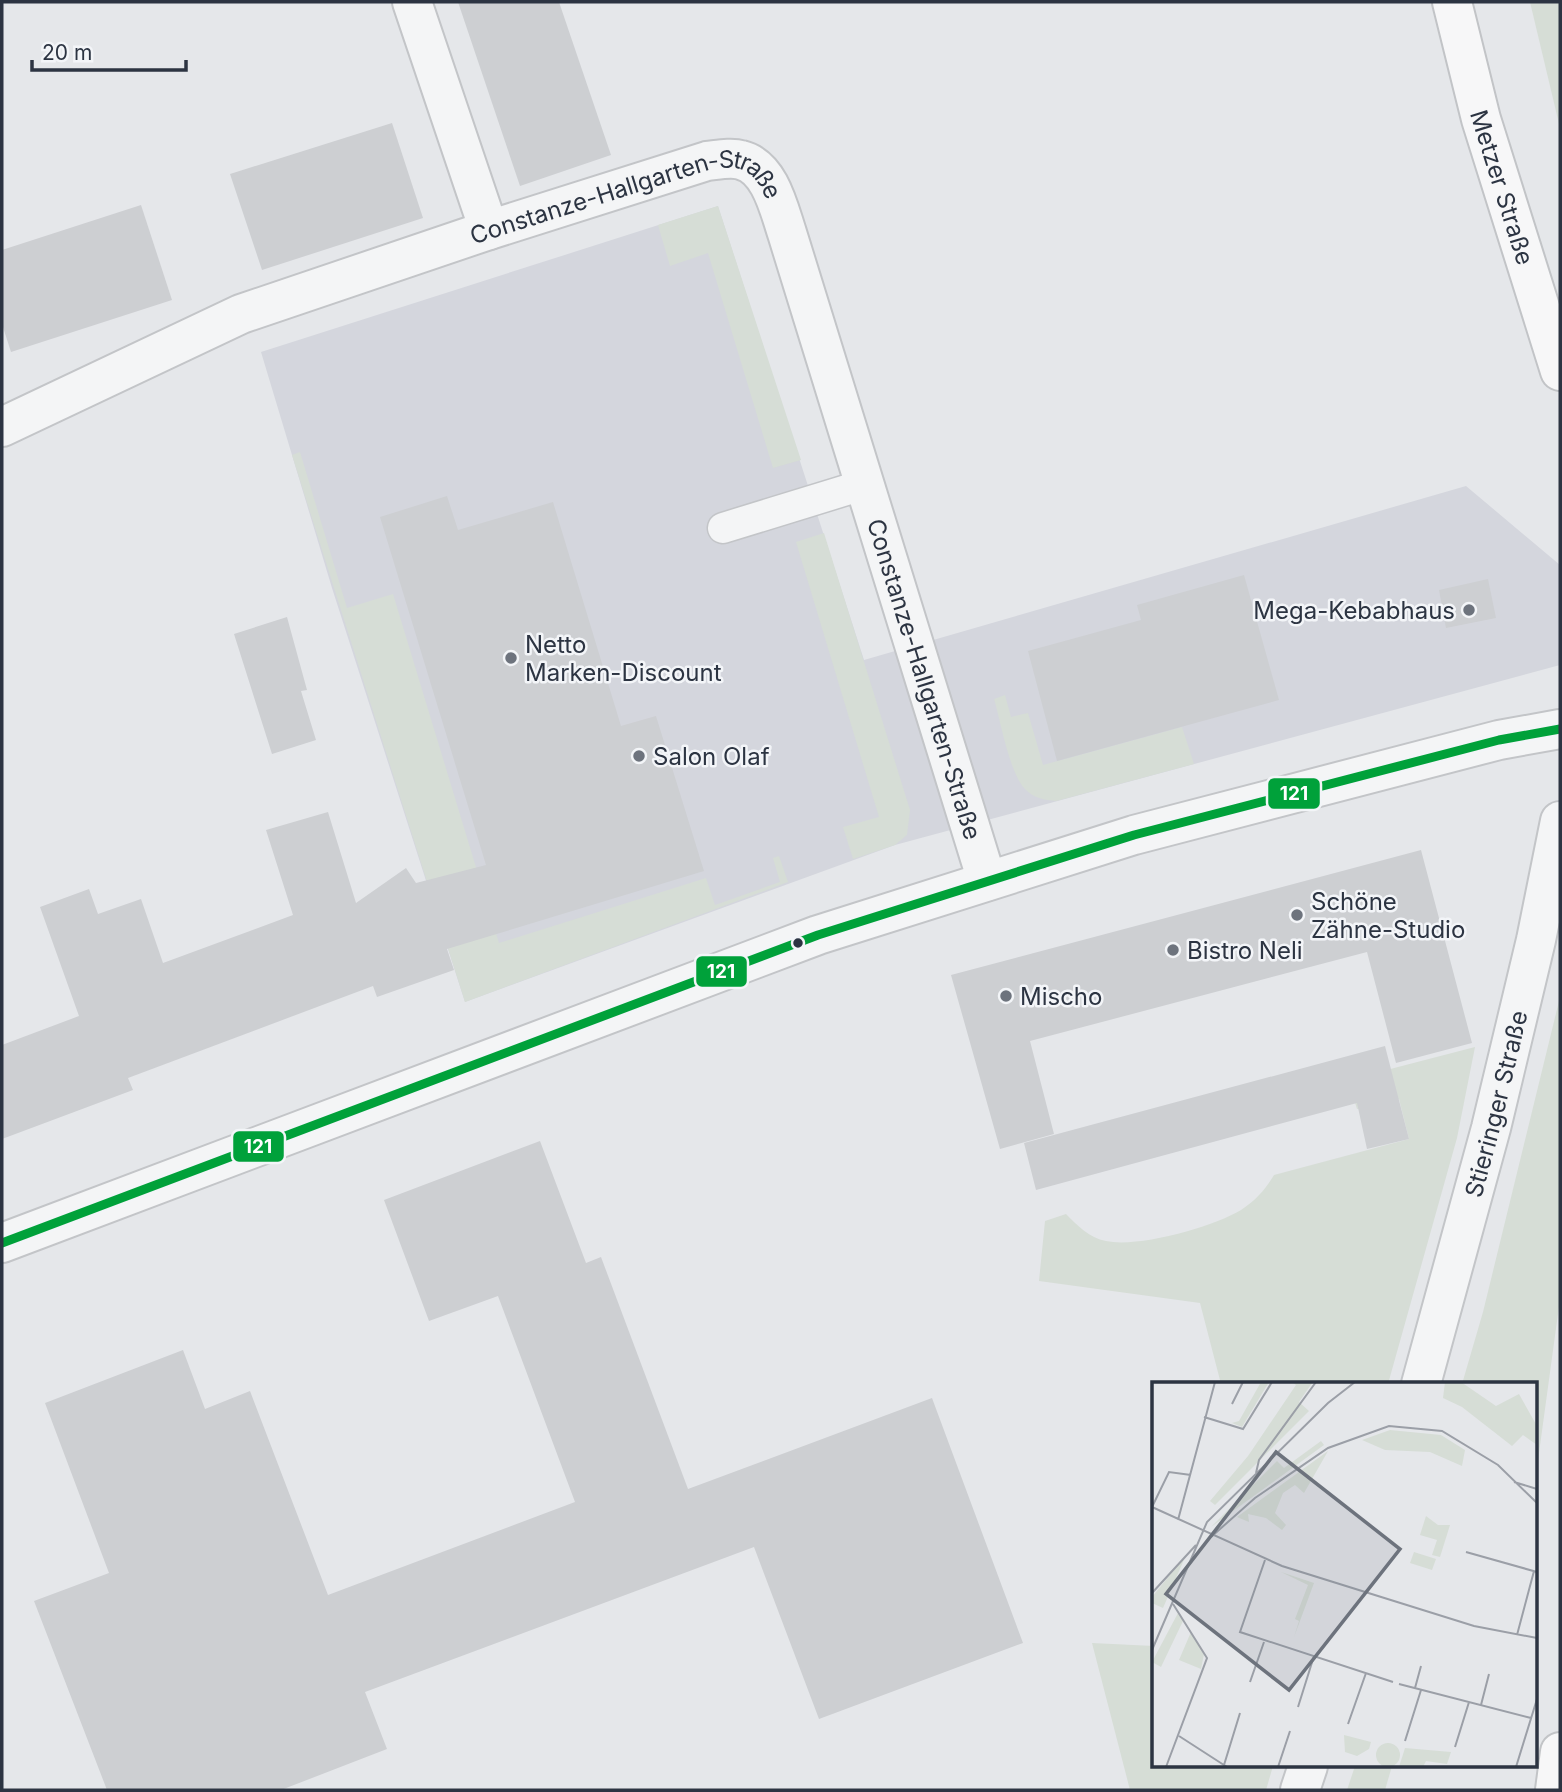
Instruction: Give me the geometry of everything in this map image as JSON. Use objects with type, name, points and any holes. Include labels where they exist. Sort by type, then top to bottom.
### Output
[{"type":"main road","name":"Metzer Straße","points":[[1452,2],[1481,119],[1560,371]]},
{"type":"main road","points":[[1555,1790],[1560,1752]]},
{"type":"street","points":[[412,2],[489,230]]},
{"type":"street","name":"Constanze-Hallgarten-Straße","points":[[5,416],[241,314],[489,230],[707,161],[741,160],[761,173],[774,195],[866,484],[987,881]]},
{"type":"street","points":[[2,1243],[818,935],[1184,822],[1499,740],[1560,729],[1560,741]]},
{"type":"street","name":"Stieringer Straße","points":[[1423,1382],[1494,1116],[1560,821]]},
{"type":"street","points":[[1300,1790],[1307,1768]]},
{"type":"lane","points":[[723,528],[866,484]]},
{"type":"shaded area","points":[[1530,2],[1560,2],[1560,128]]},
{"type":"shaded area","points":[[718,206],[864,660],[1466,486],[1560,565],[1560,665],[895,845],[465,1002],[332,588],[261,352]]},
{"type":"shaded area","points":[[718,206],[801,460],[773,468],[708,253],[670,266],[658,225]]},
{"type":"shaded area","points":[[300,452],[347,608],[393,594],[499,943],[706,878],[715,905],[780,882],[773,858],[779,856],[788,882],[465,1002],[292,455]]},
{"type":"shaded area","points":[[824,533],[910,810],[907,835],[895,845],[853,859],[843,827],[879,817],[796,542]]},
{"type":"shaded area","points":[[1005,695],[1011,717],[1028,713],[1043,765],[1182,727],[1194,764],[1056,801],[1039,798],[1032,795],[1019,781],[1010,759],[994,699]]},
{"type":"shaded area","points":[[1560,997],[1560,1299],[1538,1460],[1538,1382],[1463,1382],[1483,1312]]},
{"type":"shaded area","points":[[1475,1047],[1457,1138],[1389,1382],[1220,1382],[1200,1303],[1039,1281],[1045,1221],[1066,1214],[1094,1237],[1106,1241],[1137,1242],[1155,1239],[1213,1223],[1241,1210],[1260,1194],[1274,1175],[1409,1139],[1399,1099],[1357,1109],[1348,1080]]},
{"type":"shaded area","points":[[1092,1643],[1152,1646],[1152,1768],[1272,1768],[1266,1790],[1130,1790]]},
{"type":"shaded area","points":[[1354,1768],[1391,1768],[1385,1790],[1347,1790]]},
{"type":"building","points":[[458,2],[559,2],[611,155],[520,186]]},
{"type":"building","points":[[392,123],[423,218],[262,270],[230,174]]},
{"type":"building","points":[[141,205],[172,300],[11,352],[2,324],[2,250]]},
{"type":"building","points":[[447,496],[458,530],[553,502],[621,726],[656,716],[704,871],[447,949],[454,970],[377,997],[373,986],[128,1078],[133,1090],[2,1139],[2,1045],[79,1016],[40,907],[89,889],[98,914],[141,899],[163,963],[293,915],[266,830],[328,812],[356,903],[406,868],[416,883],[486,865],[380,517]]},
{"type":"building","points":[[1244,575],[1279,700],[1057,761],[1028,651],[1141,620],[1137,605]]},
{"type":"building","name":"Mega-Kebabhaus","points":[[1488,579],[1496,618],[1446,628],[1439,590]]},
{"type":"building","points":[[287,617],[307,690],[301,691],[316,740],[272,754],[234,634]]},
{"type":"building","points":[[1421,850],[1472,1043],[1396,1063],[1367,952],[1030,1041],[1054,1134],[1000,1149],[951,975]]},
{"type":"building","points":[[1385,1046],[1409,1139],[1367,1149],[1357,1103],[1036,1190],[1024,1143]]},
{"type":"building","points":[[540,1141],[586,1263],[601,1257],[688,1489],[932,1398],[1023,1643],[819,1719],[754,1547],[365,1692],[387,1749],[281,1790],[107,1790],[34,1601],[109,1573],[45,1403],[183,1350],[205,1409],[250,1391],[328,1595],[575,1502],[498,1296],[429,1321],[384,1200]]},
{"type":"transit line","name":"121","points":[[2,1243],[818,935],[1134,835],[1499,740],[1560,729]]},
{"type":"place","name":"Mega-Kebabhaus","points":[[1469,610]]},
{"type":"place","name":"Netto Marken-Discount","points":[[511,658]]},
{"type":"place","name":"Salon Olaf","points":[[639,756]]},
{"type":"place","name":"Schöne Zähne-Studio","points":[[1297,915]]},
{"type":"place","name":"Bistro Neli","points":[[1173,950]]},
{"type":"place","name":"Mischo","points":[[1006,996]]}]
